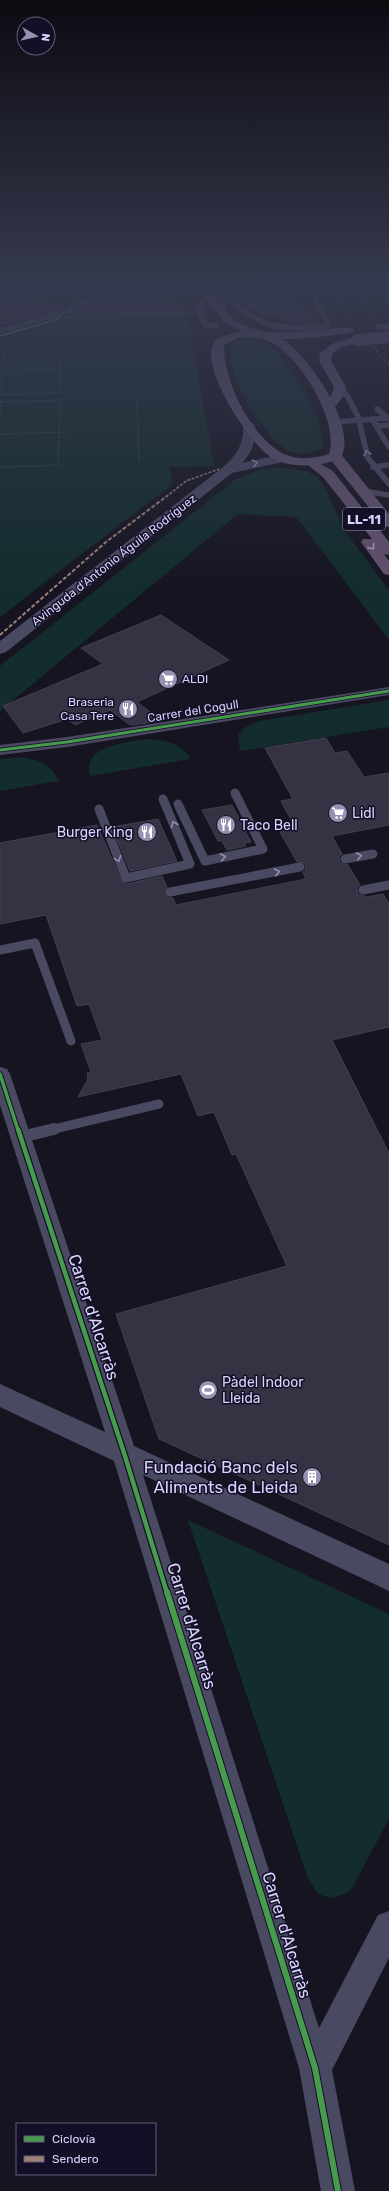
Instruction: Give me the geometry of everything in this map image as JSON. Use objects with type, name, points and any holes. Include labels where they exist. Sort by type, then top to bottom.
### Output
[{"type":"highway","name":"LL-11","points":[[335,456],[389,523]]},
{"type":"highway","name":"LL-11","points":[[310,462],[328,474],[389,550]]},
{"type":"highway","points":[[339,488],[363,534],[389,571]]},
{"type":"main road","name":"LL-11","points":[[225,385],[230,397],[262,443],[283,458],[310,462],[329,459],[335,456]]},
{"type":"main road","points":[[316,385],[328,407],[334,422],[339,446],[335,456]]},
{"type":"main road","points":[[328,407],[337,397],[340,387]]},
{"type":"street","name":"Avinguda d'Antonio Águila Rodríguez","points":[[0,649],[228,470],[242,455],[249,444],[249,425]]},
{"type":"street","name":"Avinguda d'Antonio Águila Rodríguez","points":[[228,470],[283,458]]},
{"type":"street","name":"Carrer del Cogull","points":[[0,750],[195,718],[389,691]]},
{"type":"street","name":"Carrer d'Alcarràs","points":[[0,1074],[126,1456],[315,2068],[338,2191]]},
{"type":"street","points":[[0,1395],[126,1456],[389,1578]]},
{"type":"street","points":[[315,2068],[389,1926]]},
{"type":"lane","points":[[340,387],[348,395],[364,435],[368,457],[373,467],[389,484]]},
{"type":"lane","points":[[378,409],[389,418]]},
{"type":"lane","points":[[334,422],[389,418]]},
{"type":"lane","points":[[372,419],[388,444]]},
{"type":"lane","points":[[378,429],[389,425]]},
{"type":"lane","points":[[378,429],[389,428]]},
{"type":"lane","points":[[378,429],[389,432]]},
{"type":"lane","points":[[373,467],[389,465]]},
{"type":"lane","points":[[363,491],[389,495]]},
{"type":"lane","points":[[178,804],[205,861],[263,849],[235,793]]},
{"type":"lane","points":[[99,809],[126,878],[190,864],[163,798]]},
{"type":"lane","points":[[345,859],[373,854]]},
{"type":"lane","points":[[170,892],[300,868]]},
{"type":"lane","points":[[363,890],[389,885]]},
{"type":"lane","points":[[0,950],[36,943],[71,1041]]},
{"type":"lane","points":[[21,1137],[159,1104]]},
{"type":"path","points":[[1,395],[60,393],[60,385]]},
{"type":"path","points":[[136,399],[140,461]]},
{"type":"path","points":[[0,416],[0,402],[60,400],[58,465],[0,467]]},
{"type":"path","points":[[0,434],[69,432]]},
{"type":"green space","points":[[0,385],[200,385],[214,466],[170,467],[173,484],[0,617]]},
{"type":"green space","points":[[239,385],[302,385],[318,419],[323,447],[304,454],[294,453],[285,449],[266,430],[245,399]]},
{"type":"green space","points":[[278,467],[306,471],[317,477],[324,486],[344,530],[389,590],[389,640],[296,517],[238,514],[0,711],[0,666],[236,479],[261,469]]},
{"type":"green space","points":[[389,700],[389,727],[240,751],[238,735],[244,728],[259,721]]},
{"type":"green space","points":[[150,739],[162,740],[179,746],[191,759],[90,776],[89,767],[91,759],[97,753],[114,745]]},
{"type":"green space","points":[[21,757],[44,763],[52,770],[59,781],[0,791],[0,759]]},
{"type":"green space","points":[[188,1520],[389,1614],[389,1819],[352,1888],[345,1894],[331,1898],[321,1895],[316,1891],[308,1879]]},
{"type":"building","points":[[161,615],[229,660],[137,702],[162,721],[130,725],[110,710],[75,725],[67,719],[23,733],[3,706],[103,664],[81,648]]},
{"type":"building","points":[[326,738],[335,753],[347,751],[364,777],[389,773],[389,825],[332,836],[342,854],[339,857],[340,863],[348,865],[360,885],[357,888],[358,894],[367,897],[383,894],[389,904],[389,1027],[332,1040],[389,1153],[389,1545],[159,1439],[116,1314],[287,1266],[236,1154],[232,1155],[214,1112],[198,1116],[181,1074],[78,1097],[88,1079],[87,1073],[91,1072],[81,1044],[102,1040],[89,1004],[77,1006],[46,915],[0,924],[0,843],[97,825],[122,882],[127,884],[162,876],[167,887],[164,894],[173,898],[176,905],[306,879],[303,872],[306,869],[305,863],[297,862],[280,832],[296,829],[281,801],[293,799],[265,748]]},
{"type":"building","name":"Taco Bell","points":[[232,805],[251,842],[244,843],[246,846],[227,850],[222,841],[218,841],[202,810]]},
{"type":"building","points":[[158,819],[177,861],[130,871],[112,827]]},
{"type":"marked path","points":[[0,635],[106,542],[186,481],[219,469]]},
{"type":"cycle path","points":[[0,750],[67,742],[389,691]]},
{"type":"cycle path","points":[[0,1074],[125,1456],[315,2068],[338,2191]]},
{"type":"place","name":"ALDI","points":[[168,679]]},
{"type":"place","name":"Braseria Casa Tere","points":[[128,709]]},
{"type":"place","name":"Lidl","points":[[338,813]]},
{"type":"place","name":"Taco Bell","points":[[226,825]]},
{"type":"place","name":"Burger King","points":[[147,832]]},
{"type":"place","name":"Pàdel Indoor Lleida","points":[[208,1390]]},
{"type":"place","name":"Fundació Banc dels Aliments de Lleida","points":[[312,1477]]}]
